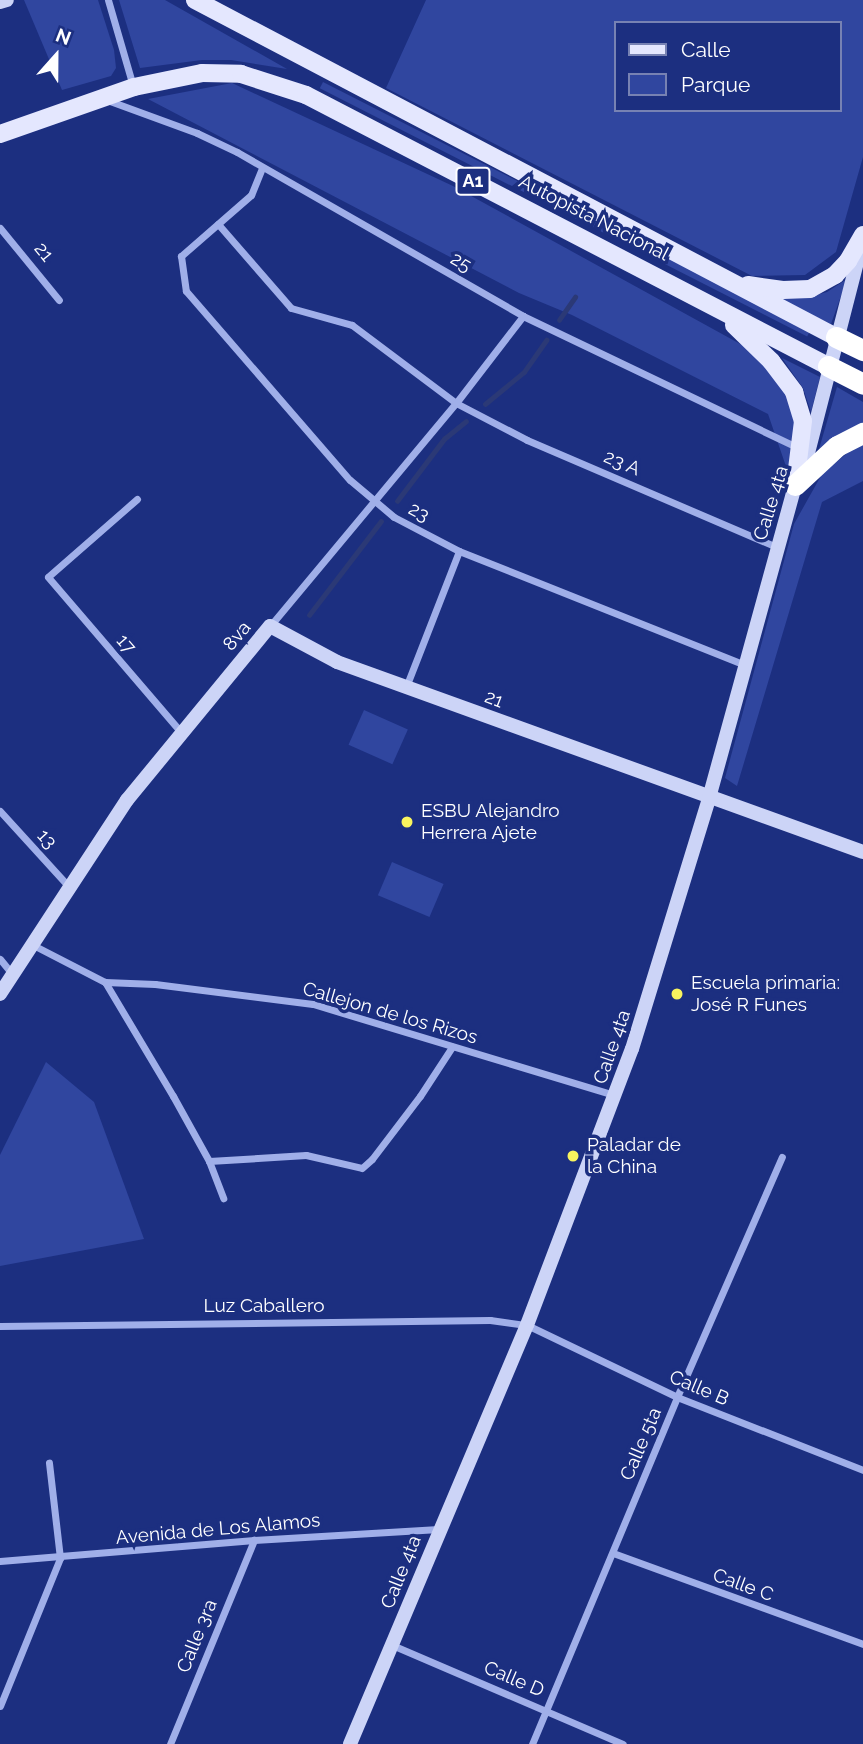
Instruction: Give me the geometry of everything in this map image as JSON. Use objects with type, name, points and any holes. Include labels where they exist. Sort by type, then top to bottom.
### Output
[{"type":"highway","name":"Autopista Nacional","points":[[836,337],[863,350]]},
{"type":"highway","name":"Autopista Nacional","points":[[828,366],[863,384]]},
{"type":"highway","points":[[795,485],[837,446],[863,433]]},
{"type":"main road","points":[[0,2],[7,0]]},
{"type":"main road","name":"Autopista Nacional","points":[[195,0],[836,337]]},
{"type":"main road","name":"Autopista Nacional","points":[[0,134],[134,87],[202,73],[241,74],[306,95],[828,366]]},
{"type":"main road","points":[[720,278],[761,289],[810,289],[835,275],[848,261],[863,237]]},
{"type":"main road","name":"Calle 4ta","points":[[804,450],[863,237]]},
{"type":"main road","points":[[695,296],[757,344],[793,392],[803,421],[804,450],[795,485]]},
{"type":"main road","name":"Calle 4ta","points":[[350,1744],[527,1325],[615,1095],[659,969],[795,485]]},
{"type":"main road","name":"21","points":[[270,626],[337,662],[863,852]]},
{"type":"main road","name":"8va","points":[[0,994],[127,800],[270,626]]},
{"type":"street","points":[[108,0],[134,87]]},
{"type":"street","name":"25","points":[[100,97],[197,132],[523,316],[804,450]]},
{"type":"street","points":[[218,224],[251,195],[262,168]]},
{"type":"street","name":"23","points":[[218,224],[181,256],[186,291],[350,480],[394,517],[459,551],[746,665]]},
{"type":"street","name":"23 A","points":[[218,224],[291,308],[352,325],[456,403],[527,440],[778,547]]},
{"type":"street","name":"21","points":[[0,228],[59,300]]},
{"type":"street","name":"8va","points":[[270,626],[456,403],[523,316]]},
{"type":"street","name":"17","points":[[137,499],[48,577],[181,733]]},
{"type":"street","points":[[406,687],[459,551]]},
{"type":"street","name":"13","points":[[0,810],[71,889]]},
{"type":"street","name":"Callejon de los Rizos","points":[[33,945],[105,982],[155,984],[313,1004],[615,1095]]},
{"type":"street","points":[[0,960],[14,975]]},
{"type":"street","points":[[105,982],[209,1161],[223,1198]]},
{"type":"street","points":[[209,1161],[306,1155],[362,1168],[388,1138],[452,1047]]},
{"type":"street","name":"Calle 5ta","points":[[533,1744],[677,1397],[782,1157]]},
{"type":"street","name":"Luz Caballero","points":[[0,1326],[490,1320],[527,1325]]},
{"type":"street","name":"Calle B","points":[[527,1325],[677,1397],[863,1469]]},
{"type":"street","points":[[0,1706],[60,1558],[49,1463]]},
{"type":"street","name":"Avenida de Los Alamos","points":[[0,1561],[254,1540],[439,1529]]},
{"type":"street","name":"Calle 3ra","points":[[170,1744],[254,1540]]},
{"type":"street","name":"Calle C","points":[[612,1553],[863,1644]]},
{"type":"street","name":"Calle D","points":[[392,1645],[623,1744]]},
{"type":"green space","points":[[24,0],[98,0],[114,50],[116,68],[111,76],[62,90]]},
{"type":"green space","points":[[119,0],[165,0],[287,69],[231,60],[202,60],[140,68]]},
{"type":"green space","points":[[426,0],[863,0],[863,157],[836,252],[805,275],[752,276],[386,88]]},
{"type":"green space","points":[[323,82],[810,330],[807,337],[320,88]]},
{"type":"green space","points":[[232,83],[453,186],[753,351],[780,379],[796,422],[791,481],[768,414],[572,315],[519,293],[148,99]]},
{"type":"green space","points":[[847,279],[831,324],[773,297],[816,295],[827,292]]},
{"type":"green space","points":[[782,358],[820,377],[811,412],[803,388]]},
{"type":"green space","points":[[837,387],[863,402],[863,424],[817,456]]},
{"type":"green space","points":[[863,440],[863,481],[822,502],[737,786],[725,778],[794,524],[822,474]]},
{"type":"green space","points":[[364,710],[408,730],[392,764],[349,745]]},
{"type":"green space","points":[[392,862],[444,884],[429,917],[378,895]]},
{"type":"green space","points":[[46,1062],[94,1102],[144,1239],[0,1266],[0,1155]]},
{"type":"waterway","points":[[559,320],[575,297]]},
{"type":"waterway","points":[[485,404],[524,372],[546,340]]},
{"type":"waterway","points":[[397,501],[444,439],[466,421]]},
{"type":"waterway","points":[[309,615],[381,521]]},
{"type":"place","name":"ESBU Alejandro Herrera Ajete","points":[[407,822]]},
{"type":"place","name":"Escuela primaria: José R Funes","points":[[677,994]]},
{"type":"place","name":"Paladar de la China","points":[[573,1156]]}]
